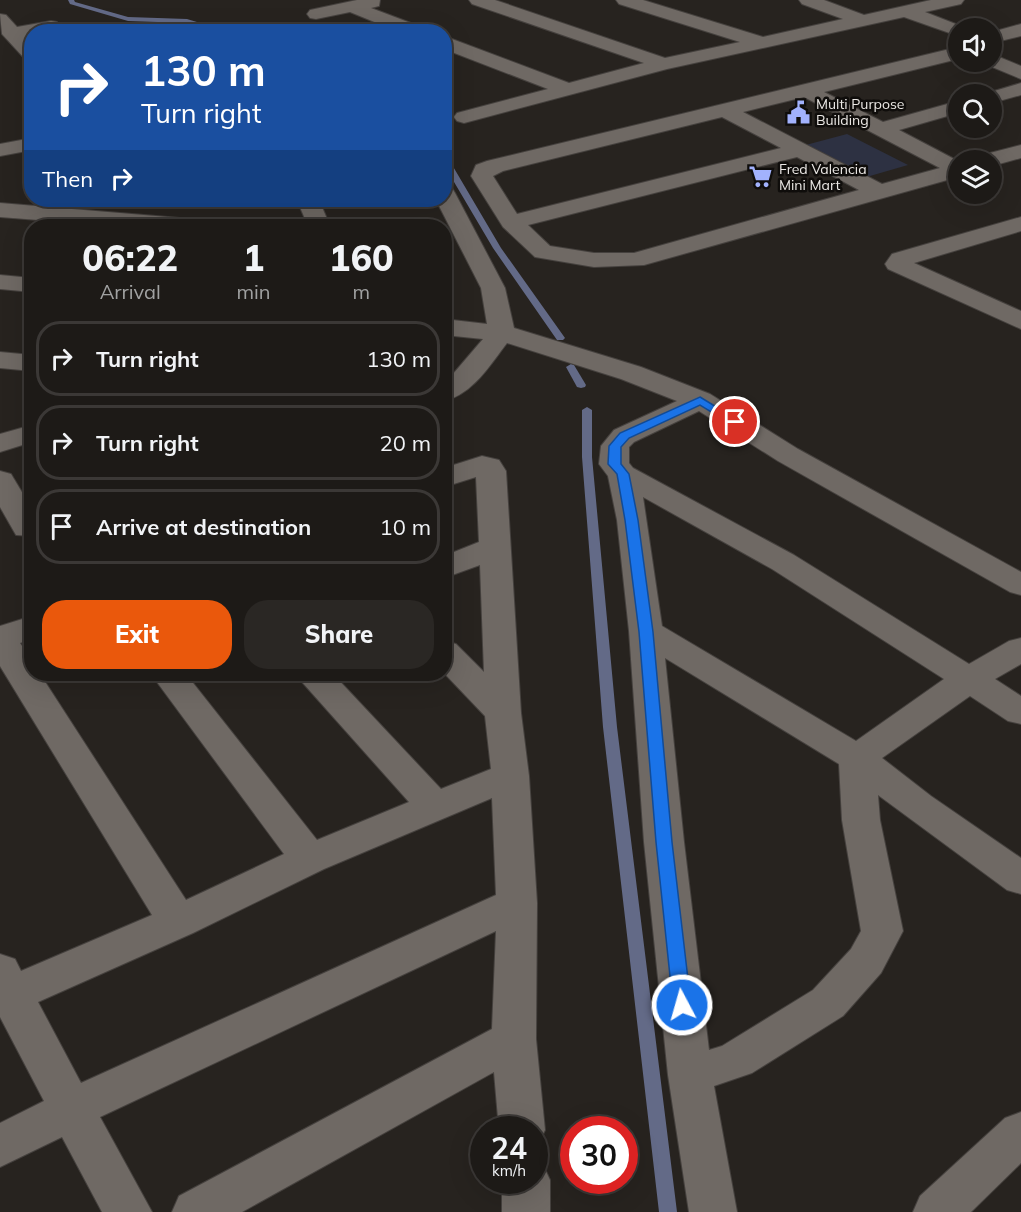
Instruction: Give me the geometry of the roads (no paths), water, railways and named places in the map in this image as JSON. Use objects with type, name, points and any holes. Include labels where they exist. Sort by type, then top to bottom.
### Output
[{"type":"street","points":[[316,14],[382,0]]},
{"type":"street","points":[[478,0],[664,64]]},
{"type":"street","points":[[807,0],[862,20]]},
{"type":"street","points":[[464,117],[664,64],[955,0]]},
{"type":"street","points":[[635,1],[762,42]]},
{"type":"street","points":[[353,7],[397,24]]},
{"type":"street","points":[[906,11],[948,26]]},
{"type":"street","points":[[5,26],[24,26]]},
{"type":"street","points":[[5,26],[24,46]]},
{"type":"street","points":[[1002,35],[1021,30]]},
{"type":"street","points":[[452,45],[569,90]]},
{"type":"street","points":[[948,55],[723,109],[484,170],[482,177],[511,222],[543,252],[594,260],[635,260],[881,193],[948,172]]},
{"type":"street","points":[[1002,64],[1021,72]]},
{"type":"street","points":[[1002,94],[1021,89]]},
{"type":"street","points":[[807,90],[948,164]]},
{"type":"street","points":[[723,109],[881,193]]},
{"type":"street","points":[[881,129],[948,110]]},
{"type":"street","points":[[0,150],[24,146]]},
{"type":"street","points":[[511,222],[800,150]]},
{"type":"street","points":[[1002,157],[1021,151]]},
{"type":"street","points":[[0,197],[24,192]]},
{"type":"street","points":[[451,207],[493,288],[502,333]]},
{"type":"street","points":[[0,210],[108,219]]},
{"type":"street","points":[[1018,227],[901,259],[897,264],[1021,321]]},
{"type":"street","points":[[452,250],[472,251]]},
{"type":"street","points":[[0,282],[24,284]]},
{"type":"street","points":[[452,328],[502,333],[631,373],[700,400],[788,455],[1021,585]]},
{"type":"street","points":[[452,388],[463,380],[502,333]]},
{"type":"street","points":[[0,360],[24,362]]},
{"type":"street","points":[[700,400],[624,436],[615,446],[614,464],[623,474],[783,562],[1021,712]]},
{"type":"street","points":[[0,443],[24,436]]},
{"type":"street","points":[[452,475],[482,465],[489,466],[491,471],[503,713],[510,776],[518,903],[514,1039],[521,1116]]},
{"type":"street","points":[[623,474],[632,520],[646,632],[664,842],[690,1075],[713,1212]]},
{"type":"street","points":[[0,480],[19,531]]},
{"type":"street","points":[[452,565],[495,547]]},
{"type":"street","points":[[24,630],[0,638],[24,676]]},
{"type":"street","points":[[646,632],[857,758],[918,806],[1021,879]]},
{"type":"street","points":[[857,758],[969,679],[1021,649]]},
{"type":"street","points":[[452,660],[503,713]]},
{"type":"street","points":[[27,681],[178,922]]},
{"type":"street","points":[[173,681],[310,859]]},
{"type":"street","points":[[320,681],[436,808]]},
{"type":"street","points":[[690,1075],[736,1060],[828,1003],[866,961],[882,932],[861,820],[857,758]]},
{"type":"street","points":[[128,1212],[4,988],[178,922],[310,859],[510,776]]},
{"type":"street","points":[[0,1146],[71,1109],[518,903]]},
{"type":"street","points":[[195,1212],[514,1039]]},
{"type":"street","points":[[937,1212],[1021,1133]]},
{"type":"street","points":[[526,1194],[526,1212]]},
{"type":"waterway","points":[[71,0],[72,3],[128,19],[187,21],[198,24]]},
{"type":"waterway","points":[[452,172],[497,248],[560,338]]},
{"type":"waterway","points":[[571,367],[581,385]]},
{"type":"waterway","points":[[587,410],[587,457],[610,727],[668,1212]]},
{"type":"place","name":"Multi Purpose Building","points":[[798,112]]},
{"type":"place","name":"Fred Valencia Mini Mart","points":[[761,177]]}]
